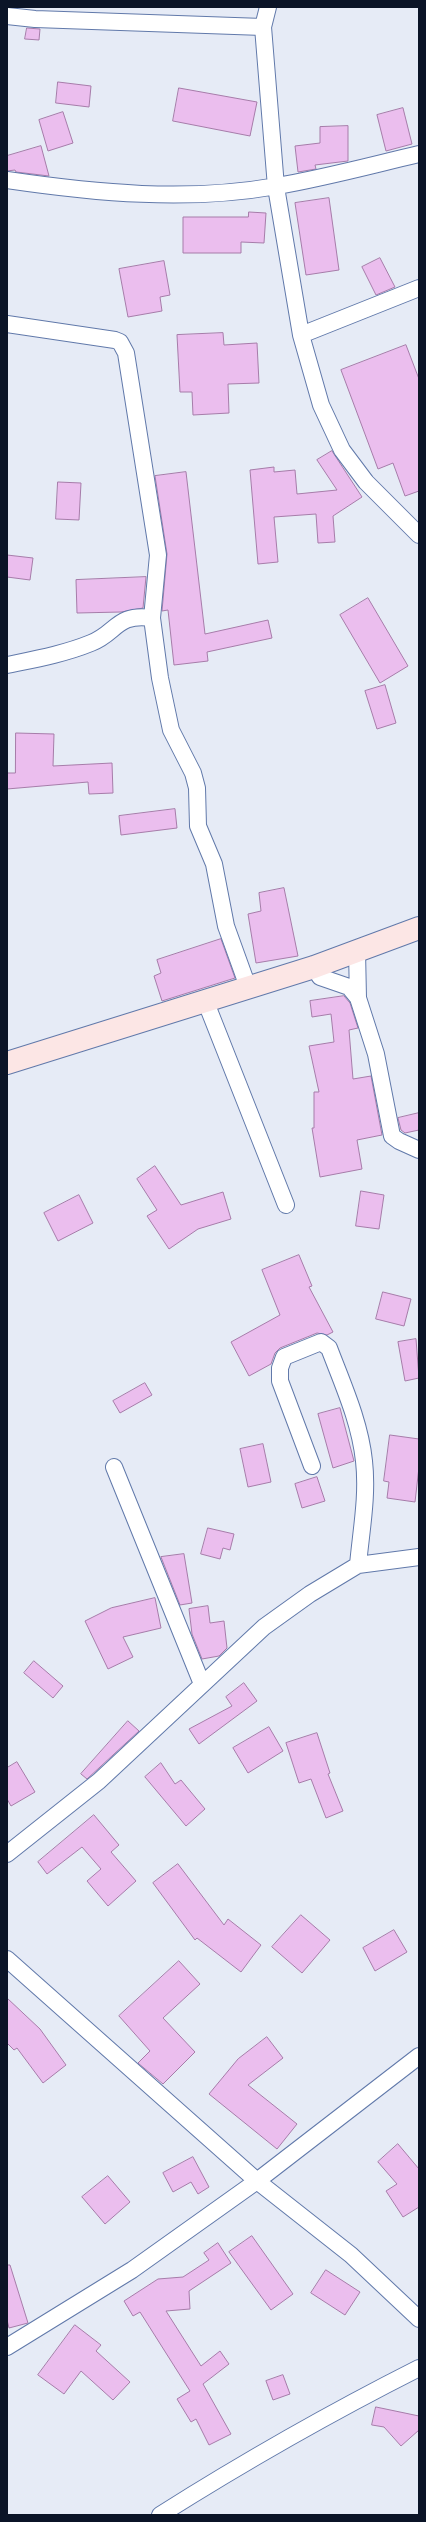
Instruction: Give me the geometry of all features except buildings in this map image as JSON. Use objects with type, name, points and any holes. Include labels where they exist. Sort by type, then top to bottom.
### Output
[{"type":"street","points":[[268,7],[263,27],[276,187],[301,334],[321,405],[342,450],[366,482],[419,535]]},
{"type":"street","points":[[7,16],[35,19],[263,27]]},
{"type":"street","points":[[7,180],[109,192],[177,195],[276,187],[419,154]]},
{"type":"street","points":[[301,334],[419,288]]},
{"type":"street","points":[[7,324],[115,340],[124,346],[158,555],[152,618],[160,678],[171,730],[193,773],[197,788],[198,826],[214,864],[226,926],[248,987]]},
{"type":"street","points":[[7,665],[58,655],[93,642],[114,625],[125,620],[139,616],[152,618]]},
{"type":"street","points":[[7,1063],[205,1000],[314,968],[419,928]]},
{"type":"street","points":[[357,951],[358,998],[376,1054],[392,1136],[398,1141],[419,1150]]},
{"type":"street","points":[[314,968],[320,977],[349,987],[358,998]]},
{"type":"street","points":[[205,1000],[286,1205]]},
{"type":"street","points":[[312,1466],[280,1381],[280,1368],[284,1357],[321,1342],[329,1348],[358,1425],[364,1462],[364,1502],[358,1565]]},
{"type":"street","points":[[114,1467],[202,1684]]},
{"type":"street","points":[[7,1854],[99,1781],[264,1628],[310,1594],[358,1565],[419,1557]]},
{"type":"street","points":[[7,1959],[257,2181],[351,2255],[419,2319]]},
{"type":"street","points":[[7,2347],[132,2270],[257,2181],[419,2056]]},
{"type":"street","points":[[160,2515],[210,2483],[357,2399],[419,2368]]}]
